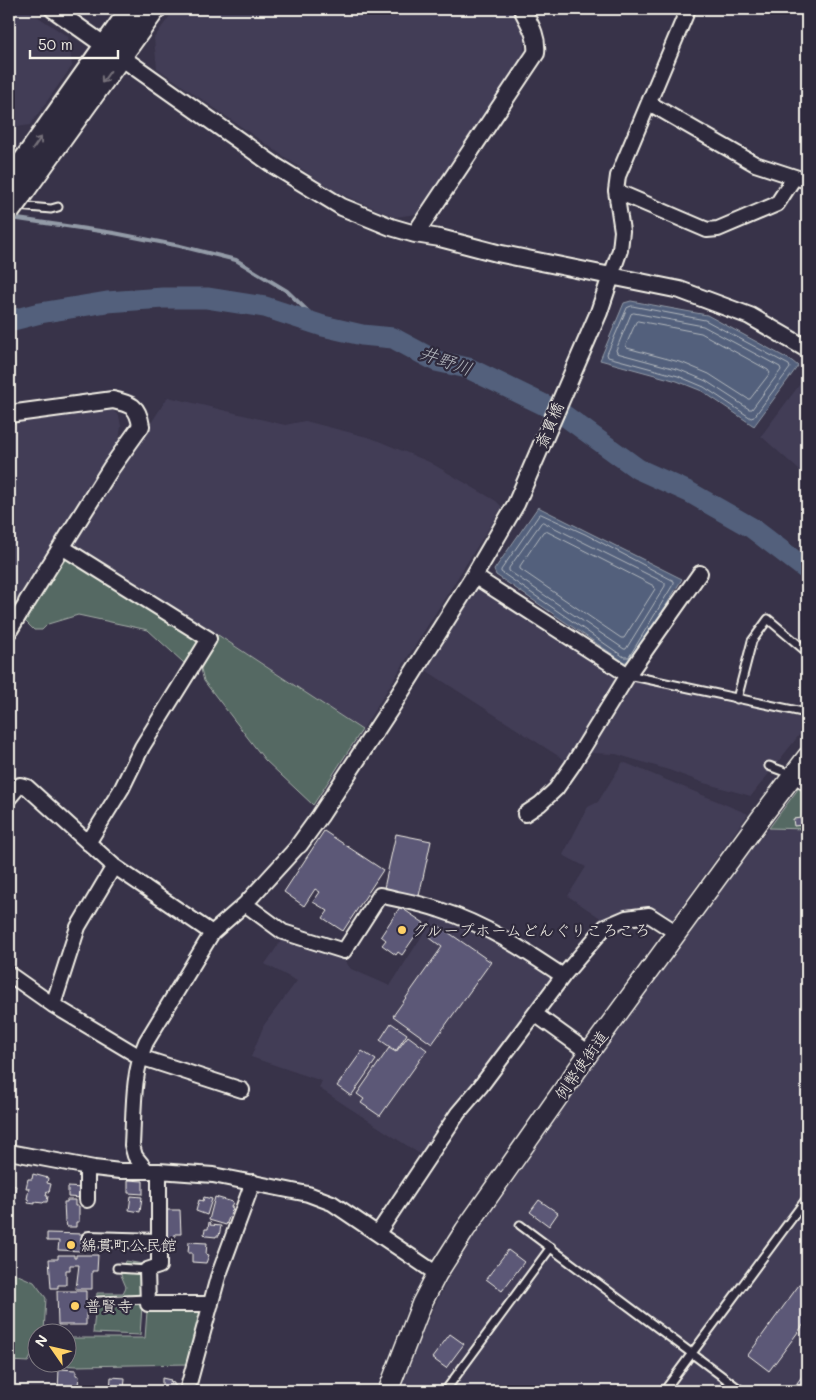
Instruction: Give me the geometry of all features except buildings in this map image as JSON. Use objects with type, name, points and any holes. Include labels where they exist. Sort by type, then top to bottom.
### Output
[{"type":"highway","points":[[113,51],[132,9]]},
{"type":"highway","points":[[11,198],[113,51],[154,9]]},
{"type":"main road","name":"例幣使街道","points":[[388,1391],[422,1303],[437,1274],[466,1230],[589,1053],[807,757]]},
{"type":"street","points":[[53,9],[275,166],[342,207],[391,227],[416,234],[440,238],[497,253],[680,290],[750,316],[807,349]]},
{"type":"street","points":[[416,234],[536,53],[535,34],[522,9]]},
{"type":"street","points":[[611,276],[620,250],[622,231],[616,191],[618,176],[688,9]]},
{"type":"street","points":[[616,191],[707,230],[718,229],[777,204],[801,179],[755,164],[649,103]]},
{"type":"street","name":"斎貫橋","points":[[299,845],[320,816],[474,576],[516,504],[599,312],[611,276]]},
{"type":"street","points":[[9,414],[114,400],[128,403],[134,407],[140,416],[141,426],[9,632]]},
{"type":"street","points":[[62,547],[209,639],[142,747],[122,788],[88,843]]},
{"type":"street","points":[[525,814],[540,804],[556,789],[628,675],[700,573]]},
{"type":"street","points":[[474,576],[628,675]]},
{"type":"street","points":[[9,798],[20,785],[26,787],[114,866],[212,933]]},
{"type":"street","points":[[211,1304],[148,1304],[148,1270],[159,1266],[159,1241],[153,1171],[135,1156],[132,1145],[137,1070],[140,1057],[156,1025],[212,933],[245,904],[299,845]]},
{"type":"street","points":[[53,1005],[78,927],[114,866]]},
{"type":"street","points":[[245,904],[283,932],[344,951],[380,895],[440,910],[483,928],[518,946],[563,976]]},
{"type":"street","points":[[378,1233],[458,1113],[480,1087],[563,976],[605,927],[626,918],[649,915],[677,933]]},
{"type":"street","points":[[9,974],[53,1005],[140,1057],[242,1090]]},
{"type":"street","points":[[535,1014],[589,1053]]},
{"type":"street","points":[[9,1152],[87,1167],[120,1171],[213,1175],[308,1194],[332,1203],[437,1274]]},
{"type":"street","points":[[87,1167],[87,1200]]},
{"type":"street","points":[[188,1391],[211,1304],[235,1227],[253,1182]]},
{"type":"street","points":[[89,1239],[159,1241]]},
{"type":"lane","points":[[11,198],[51,209],[58,207]]},
{"type":"lane","points":[[737,699],[752,641],[768,619],[807,652]]},
{"type":"lane","points":[[628,675],[807,713]]},
{"type":"lane","points":[[769,766],[786,772],[807,788]]},
{"type":"lane","points":[[664,1391],[807,1198]]},
{"type":"lane","points":[[520,1225],[742,1391]]},
{"type":"lane","points":[[445,1391],[551,1247]]},
{"type":"lane","points":[[117,1268],[148,1270]]},
{"type":"lane","points":[[99,1301],[148,1299]]},
{"type":"shaded area","points":[[9,9],[26,9],[68,37],[72,66],[30,125],[9,128]]},
{"type":"shaded area","points":[[175,9],[510,9],[525,37],[523,59],[416,214],[395,217],[332,190],[157,68],[154,38]]},
{"type":"shaded area","points":[[807,375],[807,477],[761,436]]},
{"type":"shaded area","points":[[168,397],[285,425],[305,421],[371,438],[429,462],[496,501],[502,507],[362,730],[218,635],[77,550],[74,542]]},
{"type":"shaded area","points":[[109,407],[119,416],[121,426],[119,441],[9,621],[9,418]]},
{"type":"shaded area","points":[[481,588],[615,674],[617,684],[566,761],[421,667],[469,590]]},
{"type":"shaded area","points":[[635,681],[807,719],[807,725],[751,796],[704,783],[616,754],[590,753]]},
{"type":"shaded area","points":[[623,762],[748,814],[670,923],[649,910],[605,921],[568,896],[586,867],[563,855],[588,807],[598,802]]},
{"type":"shaded area","points":[[769,828],[807,829],[807,1391],[398,1391],[419,1339],[448,1279],[503,1188],[742,854],[763,836]]},
{"type":"shaded area","points":[[438,911],[459,918],[556,978],[423,1156],[319,1088],[322,1081],[251,1057],[264,1025],[297,981],[265,964],[284,937],[341,956],[351,969],[390,986]]},
{"type":"green space","points":[[63,559],[68,559],[194,639],[197,643],[184,663],[148,630],[78,615],[48,624],[42,630],[34,630],[24,620]]},
{"type":"green space","points":[[218,635],[362,730],[313,805],[265,760],[204,681],[200,665]]},
{"type":"green space","points":[[807,777],[807,829],[769,828]]},
{"type":"green space","points":[[125,1261],[143,1264],[144,1277],[140,1335],[93,1333],[97,1293],[123,1293],[126,1287],[121,1275]]},
{"type":"green space","points":[[9,1271],[34,1282],[46,1298],[45,1322],[28,1322],[28,1362],[9,1361]]},
{"type":"green space","points":[[204,1310],[189,1364],[78,1366],[78,1338],[145,1338],[147,1311]]},
{"type":"water","points":[[631,301],[707,315],[798,366],[754,426],[702,391],[677,381],[600,360],[624,303]]},
{"type":"water","points":[[538,507],[682,579],[632,662],[624,662],[496,575],[494,570]]},
{"type":"waterway","points":[[11,218],[114,233],[180,246],[236,260],[287,291],[323,326]]},
{"type":"waterway","name":"井野川","points":[[9,321],[40,313],[107,302],[163,298],[207,298],[265,307],[323,326],[362,335],[393,338],[436,361],[468,368],[561,413],[638,469],[689,492],[752,528],[807,570]]},
{"type":"place","name":"グループホームどんぐりころころ","points":[[402,930]]},
{"type":"place","name":"綿貫町公民館","points":[[71,1245]]},
{"type":"place","name":"普賢寺","points":[[75,1306]]}]
